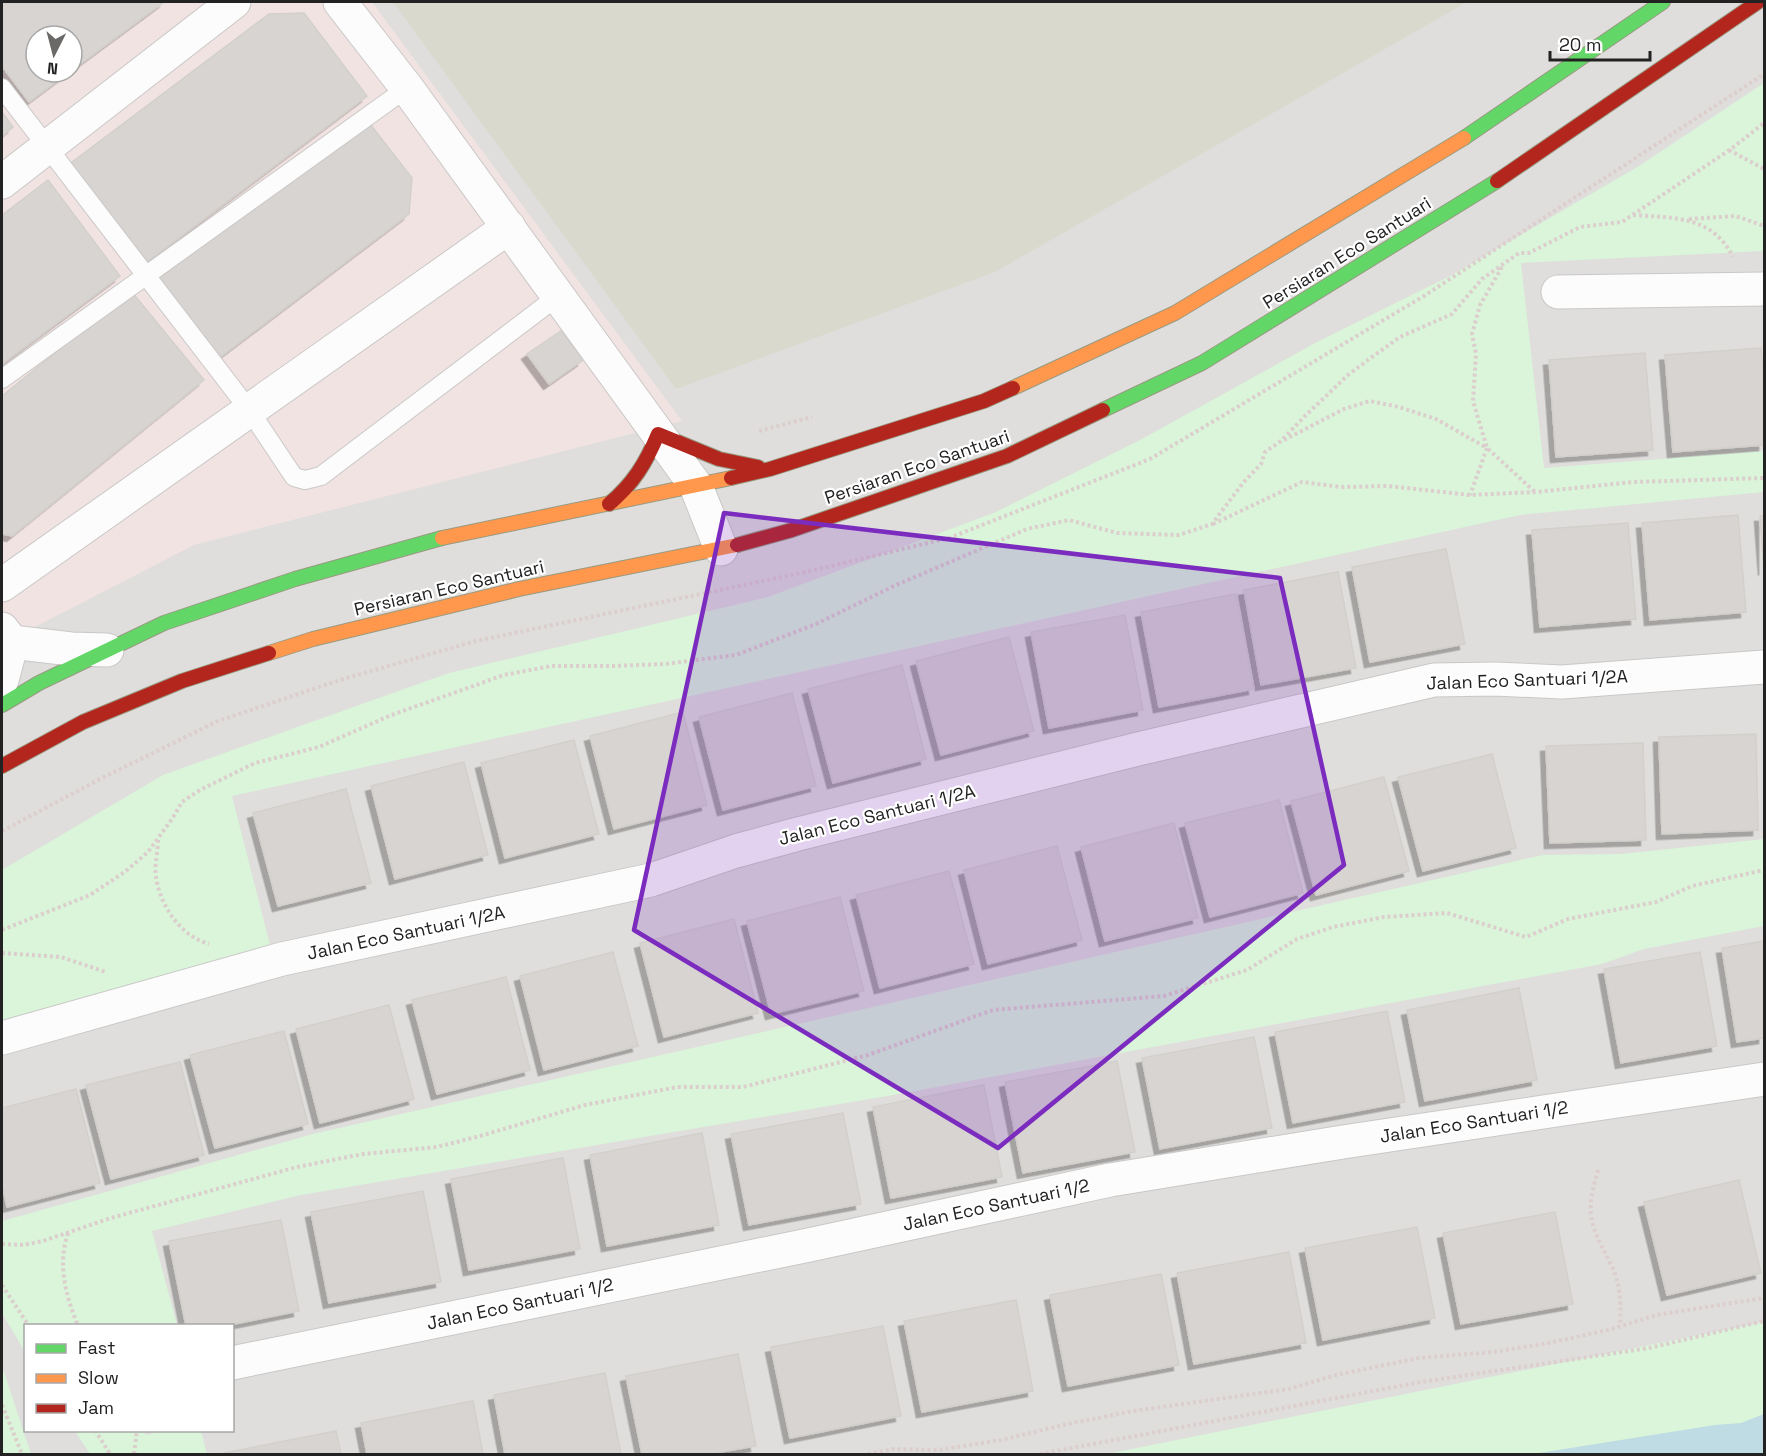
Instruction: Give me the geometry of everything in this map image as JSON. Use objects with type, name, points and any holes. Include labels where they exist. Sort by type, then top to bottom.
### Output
[{"type":"street","points":[[2,182],[234,2]]},
{"type":"street","points":[[340,2],[509,228],[696,486],[721,549]]},
{"type":"street","name":"Persiaran Eco Santuari","points":[[2,705],[39,683],[164,623],[295,579],[427,541],[770,469],[984,401],[1175,313],[1468,135],[1663,2]]},
{"type":"street","name":"Persiaran Eco Santuari","points":[[2,766],[83,722],[182,681],[313,639],[519,589],[721,549],[792,530],[1007,456],[1202,363],[1313,296],[1499,180],[1758,2]]},
{"type":"street","points":[[2,585],[509,228]]},
{"type":"street","points":[[1558,292],[1757,290]]},
{"type":"street","points":[[658,434],[718,460],[770,469]]},
{"type":"street","points":[[609,504],[635,482],[658,434]]},
{"type":"street","points":[[2,680],[7,635],[71,649],[107,650]]},
{"type":"street","name":"Jalan Eco Santuari 1/2A","points":[[2,1038],[282,959],[651,880],[736,851],[798,834],[1138,749],[1434,680],[1495,679],[1562,682],[1764,667]]},
{"type":"street","name":"Jalan Eco Santuari 1/2","points":[[234,1363],[809,1245],[1110,1180],[1343,1142],[1764,1079]]},
{"type":"lane","points":[[2,88],[250,411],[294,477],[305,480],[321,476],[558,296]]},
{"type":"lane","points":[[2,379],[406,88]]},
{"type":"path","points":[[1281,441],[1348,375],[1400,338],[1452,314],[1482,279],[1519,253],[1529,253],[1580,227],[1622,222],[1729,150],[1764,123]]},
{"type":"path","points":[[1729,150],[1764,169]]},
{"type":"path","points":[[1633,214],[1686,219],[1737,216],[1764,226]]},
{"type":"path","points":[[1686,219],[1706,228],[1717,237],[1757,290]]},
{"type":"path","points":[[1470,495],[1488,448],[1473,401],[1476,354],[1472,334],[1480,305],[1503,266]]},
{"type":"path","points":[[1212,524],[1261,464],[1265,452],[1281,441],[1344,409],[1370,401],[1399,406],[1436,419],[1488,448],[1536,492]]},
{"type":"path","points":[[758,431],[814,417]]},
{"type":"path","points":[[2,930],[90,895],[126,871],[148,852],[182,802],[209,785],[255,763],[319,747],[389,716],[504,675],[551,666],[654,664],[736,655],[816,624],[894,586],[1027,530],[1069,520],[1117,533],[1179,535],[1212,524],[1302,482],[1341,487],[1388,486],[1470,495],[1536,492],[1633,482],[1764,478]]},
{"type":"path","points":[[158,839],[155,876],[164,907],[182,928],[204,943],[214,946]]},
{"type":"path","points":[[2,1244],[23,1245],[69,1233],[111,1218],[297,1167],[363,1154],[437,1147],[585,1105],[676,1087],[743,1087],[868,1054],[993,1010],[1164,996],[1246,970],[1297,939],[1332,927],[1384,918],[1447,913],[1526,937],[1568,919],[1656,902],[1692,886],[1764,870]]},
{"type":"path","points":[[2,953],[61,957],[112,973]]},
{"type":"path","points":[[1598,1170],[1591,1196],[1591,1215],[1595,1233],[1615,1273],[1621,1298],[1620,1326]]},
{"type":"path","points":[[69,1233],[64,1247],[63,1262],[67,1299],[77,1324]]},
{"type":"path","points":[[2,1285],[28,1324]]},
{"type":"path","points":[[868,1455],[894,1449],[938,1450],[1001,1440],[1063,1425],[1133,1412],[1288,1389],[1336,1375],[1419,1358],[1493,1352],[1549,1343],[1620,1326],[1656,1314],[1764,1298]]},
{"type":"path","points":[[1040,1455],[1421,1382],[1649,1348],[1764,1321]]},
{"type":"path","points":[[2,1405],[22,1455]]},
{"type":"path","points":[[96,1432],[110,1455]]},
{"type":"path","points":[[134,1455],[137,1432]]},
{"type":"highlighted area","points":[[724,513],[1280,578],[1344,865],[998,1148],[634,930]]},
{"type":"shaded area","points":[[2,2],[1764,2],[1764,1454],[2,1454]]},
{"type":"shaded area","points":[[2,2],[372,2],[682,421],[194,545],[2,644]]},
{"type":"shaded area","points":[[393,2],[1467,2],[995,272],[676,389]]},
{"type":"green space","points":[[1764,83],[1764,251],[1521,263],[1544,468],[1764,451],[1764,492],[1520,515],[232,796],[272,953],[2,1024],[2,870],[163,775],[449,673],[768,597],[996,512],[1142,439],[1317,342],[1450,276],[1639,166]]},
{"type":"green space","points":[[1764,839],[1764,926],[1644,949],[1602,964],[893,1095],[301,1195],[152,1231],[177,1324],[24,1324],[24,1350],[2,1313],[2,1221],[313,1134],[1543,855],[1621,854]]},
{"type":"green space","points":[[1764,1322],[1764,1454],[1107,1454]]},
{"type":"green space","points":[[3,1369],[31,1454],[2,1454]]},
{"type":"green space","points":[[76,1432],[144,1432],[146,1435],[156,1432],[201,1432],[207,1454],[90,1454]]},
{"type":"water","points":[[1764,1414],[1764,1454],[1533,1454],[1715,1425],[1741,1423]]},
{"type":"building","points":[[2,2],[164,2],[84,61],[84,24],[24,24],[24,84],[53,84],[29,102],[2,66]]},
{"type":"building","points":[[304,13],[367,96],[143,265],[67,166],[269,14]]},
{"type":"building","points":[[2,112],[13,127],[2,136]]},
{"type":"building","points":[[367,120],[412,178],[409,214],[215,361],[154,282]]},
{"type":"building","points":[[48,180],[120,276],[2,364],[2,215]]},
{"type":"building","points":[[131,291],[204,380],[12,536],[2,534],[2,396]]},
{"type":"building","points":[[561,331],[583,360],[549,384],[527,354]]},
{"type":"building","points":[[1761,348],[1764,445],[1673,452],[1665,355]]},
{"type":"building","points":[[1645,353],[1653,450],[1556,457],[1549,360]]},
{"type":"building","points":[[1738,515],[1746,612],[1650,620],[1642,523]]},
{"type":"building","points":[[1760,516],[1764,516],[1764,570]]},
{"type":"building","points":[[1628,523],[1636,619],[1540,627],[1532,530]]},
{"type":"building","points":[[1446,549],[1465,644],[1370,662],[1352,567]]},
{"type":"building","points":[[1338,572],[1356,668],[1261,685],[1244,590]]},
{"type":"building","points":[[1236,594],[1254,689],[1159,707],[1141,612]]},
{"type":"building","points":[[1125,615],[1143,710],[1049,728],[1031,632]]},
{"type":"building","points":[[1009,637],[1034,731],[941,755],[916,661]]},
{"type":"building","points":[[902,665],[926,759],[833,783],[808,689]]},
{"type":"building","points":[[792,693],[816,786],[723,810],[699,717]]},
{"type":"building","points":[[683,712],[707,805],[614,829],[590,736]]},
{"type":"building","points":[[1756,734],[1758,830],[1662,834],[1659,737]]},
{"type":"building","points":[[574,740],[599,834],[505,858],[481,763]]},
{"type":"building","points":[[1643,743],[1646,840],[1550,843],[1546,746]]},
{"type":"building","points":[[1492,754],[1516,848],[1423,871],[1398,777]]},
{"type":"building","points":[[464,762],[488,855],[395,879],[371,786]]},
{"type":"building","points":[[1384,777],[1409,871],[1316,895],[1291,801]]},
{"type":"building","points":[[346,789],[371,883],[278,906],[253,813]]},
{"type":"building","points":[[1279,800],[1303,893],[1210,917],[1185,823]]},
{"type":"building","points":[[1174,823],[1198,918],[1105,941],[1081,847]]},
{"type":"building","points":[[1057,846],[1082,940],[988,964],[964,870]]},
{"type":"building","points":[[949,871],[974,964],[880,988],[856,895]]},
{"type":"building","points":[[840,897],[864,991],[771,1014],[747,921]]},
{"type":"building","points":[[734,919],[758,1013],[664,1037],[640,943]]},
{"type":"building","points":[[1764,941],[1764,1038],[1737,1042],[1722,948]]},
{"type":"building","points":[[613,952],[638,1046],[544,1070],[520,976]]},
{"type":"building","points":[[1700,952],[1717,1046],[1621,1063],[1604,969]]},
{"type":"building","points":[[506,977],[530,1070],[437,1094],[412,1000]]},
{"type":"building","points":[[1519,988],[1537,1080],[1425,1101],[1407,1010]]},
{"type":"building","points":[[389,1005],[414,1099],[320,1123],[296,1029]]},
{"type":"building","points":[[1387,1011],[1405,1102],[1293,1123],[1275,1032]]},
{"type":"building","points":[[284,1031],[308,1124],[215,1148],[190,1055]]},
{"type":"building","points":[[1254,1037],[1272,1128],[1160,1149],[1142,1058]]},
{"type":"building","points":[[1117,1061],[1135,1152],[1023,1173],[1005,1082]]},
{"type":"building","points":[[180,1062],[204,1155],[111,1179],[86,1085]]},
{"type":"building","points":[[984,1085],[1002,1177],[891,1198],[873,1107]]},
{"type":"building","points":[[76,1089],[100,1183],[7,1207],[2,1184],[2,1108]]},
{"type":"building","points":[[843,1113],[861,1204],[749,1225],[731,1134]]},
{"type":"building","points":[[702,1133],[719,1225],[607,1246],[590,1155]]},
{"type":"building","points":[[563,1158],[580,1249],[469,1270],[451,1179]]},
{"type":"building","points":[[1739,1180],[1761,1273],[1667,1295],[1644,1202]]},
{"type":"building","points":[[423,1191],[441,1282],[329,1303],[311,1212]]},
{"type":"building","points":[[1555,1212],[1573,1304],[1461,1324],[1443,1233]]},
{"type":"building","points":[[281,1220],[299,1311],[234,1324],[186,1324],[169,1241]]},
{"type":"building","points":[[1417,1227],[1435,1318],[1323,1340],[1305,1248]]},
{"type":"building","points":[[1289,1252],[1306,1343],[1194,1364],[1177,1273]]},
{"type":"building","points":[[1161,1274],[1179,1365],[1068,1386],[1050,1295]]},
{"type":"building","points":[[1016,1300],[1033,1391],[922,1412],[904,1321]]},
{"type":"building","points":[[883,1326],[901,1416],[790,1438],[771,1347]]},
{"type":"building","points":[[738,1354],[756,1446],[709,1454],[642,1454],[626,1376]]},
{"type":"building","points":[[605,1373],[621,1454],[505,1454],[494,1395]]},
{"type":"building","points":[[473,1401],[483,1454],[367,1454],[361,1423]]},
{"type":"building","points":[[336,1431],[341,1454],[224,1454],[224,1453]]},
{"type":"traffic: fast","points":[[1464,138],[1663,2]]},
{"type":"traffic: fast","points":[[1103,410],[1202,363],[1497,181]]},
{"type":"traffic: fast","points":[[2,705],[39,683],[164,623],[295,579],[442,538]]},
{"type":"traffic: slow","points":[[1013,388],[1175,313],[1464,138]]},
{"type":"traffic: slow","points":[[442,538],[731,478]]},
{"type":"traffic: slow","points":[[269,653],[313,639],[519,589],[737,545]]},
{"type":"traffic: jam","points":[[1497,181],[1758,2]]},
{"type":"traffic: jam","points":[[731,478],[770,469],[984,401],[1013,388]]},
{"type":"traffic: jam","points":[[737,545],[792,530],[1007,456],[1103,410]]},
{"type":"traffic: jam","points":[[609,504],[638,472],[658,434],[719,459],[758,467]]},
{"type":"traffic: jam","points":[[2,766],[83,722],[182,681],[269,653]]}]
